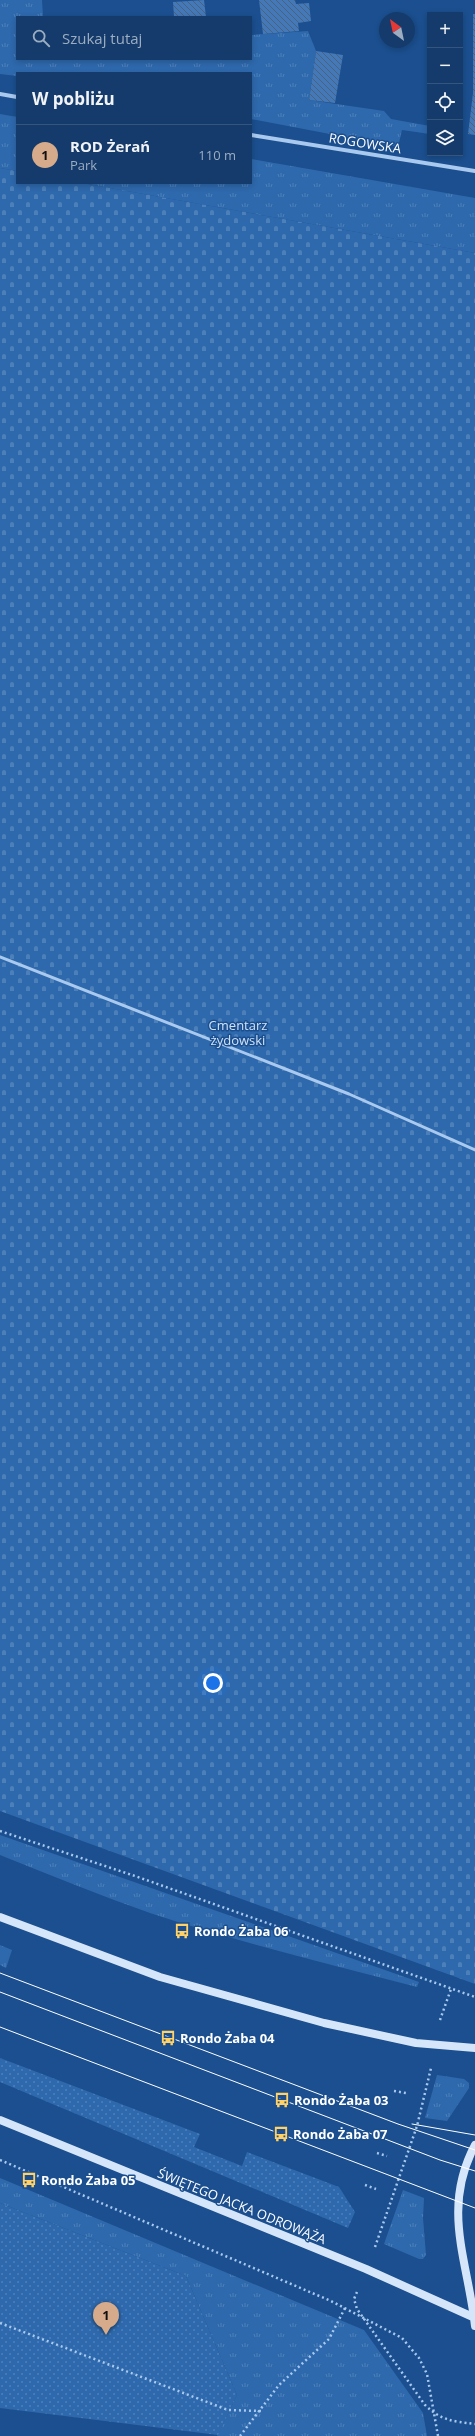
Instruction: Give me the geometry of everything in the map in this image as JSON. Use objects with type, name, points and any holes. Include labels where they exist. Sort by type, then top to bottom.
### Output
[{"type":"main road","points":[[0,1916],[160,1977],[324,2023],[416,2043],[475,2048]]},
{"type":"main road","name":"ŚWIĘTEGO JACKA ODROWĄŻA","points":[[0,2120],[360,2267],[475,2320]]},
{"type":"main road","points":[[475,2146],[466,2169],[458,2200],[460,2244],[475,2320]]},
{"type":"street","points":[[0,94],[16,97]]},
{"type":"street","name":"ROGOWSKA","points":[[252,135],[475,171]]},
{"type":"lane","points":[[0,957],[349,1094],[475,1150]]},
{"type":"path","points":[[0,1831],[135,1876],[475,1997]]},
{"type":"path","points":[[441,2015],[451,1989]]},
{"type":"path","points":[[378,2241],[417,2126],[430,2074]]},
{"type":"path","points":[[394,2091],[406,2093]]},
{"type":"path","points":[[377,2153],[387,2156]]},
{"type":"path","points":[[0,2160],[346,2308],[402,2338],[414,2351],[426,2374],[438,2436]]},
{"type":"path","points":[[365,2185],[376,2189]]},
{"type":"path","points":[[355,2297],[355,2305],[361,2315],[425,2405],[434,2414],[444,2420],[475,2424]]},
{"type":"path","points":[[240,2436],[261,2411],[279,2385],[329,2340],[346,2308]]},
{"type":"path","points":[[0,2323],[228,2410],[261,2411]]},
{"type":"green space","points":[[0,0],[42,0],[43,16],[16,16],[16,60],[252,60],[252,35],[308,31],[316,51],[309,100],[384,111],[391,119],[427,125],[427,134],[402,130],[398,147],[252,119],[252,72],[16,72],[16,76],[0,74]]},
{"type":"green space","points":[[0,114],[16,117],[16,171],[0,168]]},
{"type":"green space","points":[[252,159],[475,198],[475,253],[88,184],[252,184]]},
{"type":"green space","name":"Cmentarz żydowski","points":[[0,168],[16,171],[16,184],[88,184],[475,253],[475,1984],[0,1811]]},
{"type":"green space","points":[[0,1835],[419,1982],[417,1987],[250,1943],[150,1913],[0,1855]]},
{"type":"green space","points":[[0,1945],[12,1950],[6,1968],[0,1965]]},
{"type":"green space","points":[[0,2058],[200,2134],[194,2147],[242,2166],[247,2152],[339,2187],[355,2212],[348,2228],[0,2082]]},
{"type":"green space","points":[[437,2075],[464,2079],[469,2083],[469,2088],[447,2121],[425,2118]]},
{"type":"green space","points":[[0,2178],[364,2330],[423,2413],[427,2436],[217,2436],[237,2395],[186,2276],[0,2203]]},
{"type":"green space","points":[[403,2190],[424,2198],[423,2218],[426,2255],[423,2259],[419,2259],[384,2244]]},
{"type":"green space","points":[[0,2203],[186,2276],[237,2395],[218,2435],[0,2408]]},
{"type":"building","points":[[204,0],[206,16],[174,16],[173,2]]},
{"type":"building","points":[[259,0],[295,0],[296,4],[309,3],[311,21],[298,23],[299,31],[263,34]]},
{"type":"building","points":[[473,14],[475,14],[475,135],[468,134],[473,93]]},
{"type":"building","points":[[316,51],[343,55],[335,103],[309,100]]},
{"type":"tram line","points":[[0,1973],[398,2124],[475,2150]]},
{"type":"tram line","points":[[0,1992],[440,2160],[475,2171]]},
{"type":"tram line","points":[[0,2027],[475,2208]]},
{"type":"tram line","points":[[412,2124],[475,2135]]},
{"type":"place","name":"Rondo Żaba 06","points":[[182,1931]]},
{"type":"place","name":"Rondo Żaba 04","points":[[168,2038]]},
{"type":"place","name":"Rondo Żaba 03","points":[[282,2100]]},
{"type":"place","name":"Rondo Żaba 07","points":[[281,2134]]},
{"type":"place","name":"Rondo Żaba 05","points":[[29,2180]]},
{"type":"place","name":"ROD Żerań","points":[[106,2335]]}]
